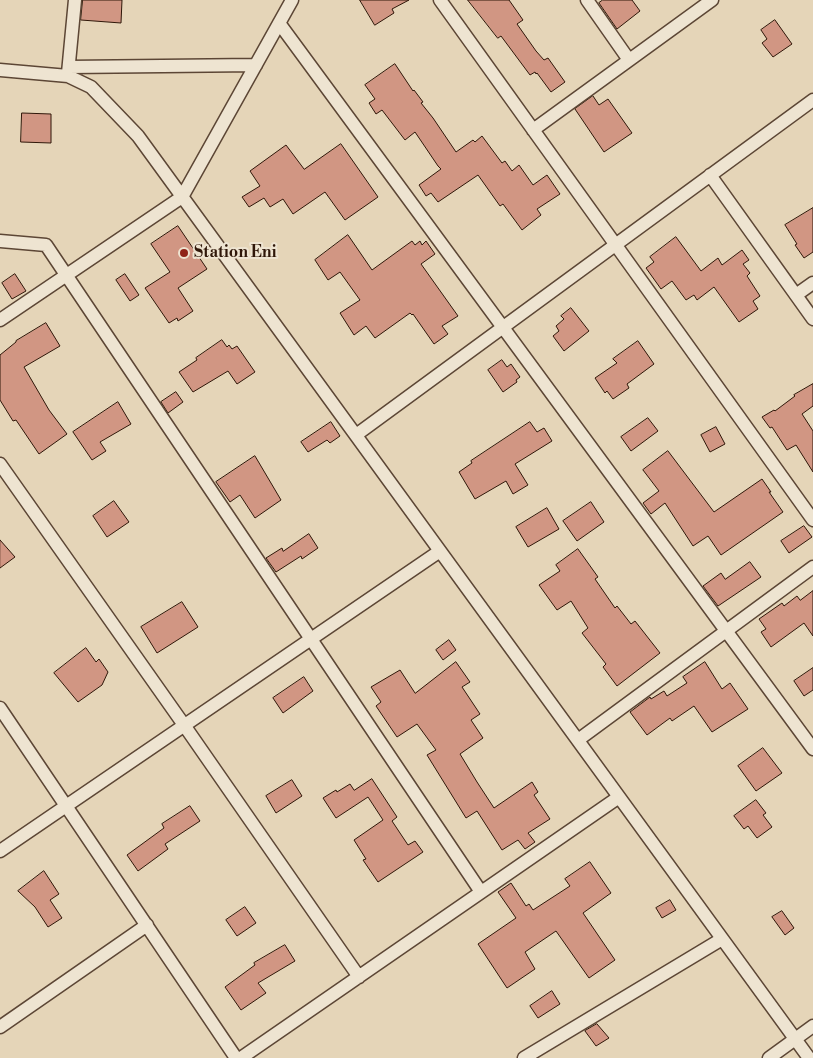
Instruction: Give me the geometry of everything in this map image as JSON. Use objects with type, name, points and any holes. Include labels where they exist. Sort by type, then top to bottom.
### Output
[{"type":"street","points":[[69,71],[75,0]]},
{"type":"street","points":[[0,320],[182,196],[292,0]]},
{"type":"street","points":[[440,0],[813,520]]},
{"type":"street","points":[[587,0],[629,60]]},
{"type":"street","points":[[534,130],[712,0]]},
{"type":"street","points":[[279,23],[726,631],[811,743]]},
{"type":"street","points":[[0,70],[69,71],[256,65]]},
{"type":"street","points":[[69,71],[91,87],[138,136],[809,1058]]},
{"type":"street","points":[[356,435],[813,100]]},
{"type":"street","points":[[710,175],[813,320]]},
{"type":"street","points":[[0,241],[46,245],[481,892]]},
{"type":"street","points":[[796,295],[813,283]]},
{"type":"street","points":[[0,464],[359,977]]},
{"type":"street","points":[[0,851],[440,550]]},
{"type":"street","points":[[578,740],[813,567]]},
{"type":"street","points":[[0,708],[236,1058]]},
{"type":"street","points":[[241,1058],[619,797]]},
{"type":"street","points":[[0,1027],[146,925]]},
{"type":"street","points":[[524,1058],[722,938]]},
{"type":"street","points":[[768,1058],[813,1026]]},
{"type":"building","points":[[83,0],[122,0],[121,23],[81,20]]},
{"type":"building","points":[[360,0],[409,0],[392,9],[394,13],[375,25]]},
{"type":"building","points":[[468,0],[509,0],[523,20],[517,24],[536,51],[544,60],[548,58],[565,82],[551,92],[537,73],[535,72],[530,75],[501,36],[498,38]]},
{"type":"building","points":[[603,0],[632,0],[640,11],[617,29],[599,3]]},
{"type":"building","points":[[775,20],[792,44],[773,57],[762,43],[767,39],[761,30]]},
{"type":"building","points":[[395,64],[456,152],[482,136],[502,163],[505,161],[512,171],[519,165],[533,185],[547,175],[560,194],[537,209],[541,215],[522,230],[503,204],[500,206],[478,175],[438,202],[431,193],[426,196],[419,185],[441,169],[415,132],[405,140],[382,110],[376,114],[369,103],[375,99],[365,85]]},
{"type":"building","points":[[593,96],[599,105],[608,99],[632,133],[604,152],[575,109]]},
{"type":"building","points":[[22,113],[51,114],[51,143],[21,142]]},
{"type":"building","points":[[341,144],[378,197],[345,220],[325,192],[293,214],[283,199],[270,207],[264,198],[249,207],[242,197],[260,186],[250,171],[286,145],[304,169]]},
{"type":"building","points":[[813,208],[813,252],[804,258],[785,225]]},
{"type":"building","points":[[178,226],[207,269],[178,288],[193,311],[178,321],[177,318],[169,323],[145,288],[170,272],[151,244]]},
{"type":"building","points":[[348,235],[372,270],[412,241],[415,245],[420,241],[422,245],[426,241],[435,254],[421,264],[458,316],[442,326],[448,334],[434,344],[413,314],[410,313],[375,338],[366,326],[354,335],[340,313],[360,300],[340,272],[328,280],[315,260]]},
{"type":"building","points":[[676,237],[701,271],[718,258],[722,265],[742,250],[749,260],[743,264],[750,273],[747,276],[760,296],[753,301],[758,309],[739,322],[714,287],[697,300],[694,295],[686,300],[672,281],[661,289],[646,268],[654,262],[650,257]]},
{"type":"building","points":[[15,274],[26,291],[12,299],[2,283]]},
{"type":"building","points":[[125,274],[139,295],[130,301],[116,280]]},
{"type":"building","points":[[571,308],[589,331],[564,351],[553,336],[559,331],[556,326],[564,319],[561,316]]},
{"type":"building","points":[[46,323],[60,346],[24,367],[49,410],[67,434],[39,454],[16,420],[13,421],[0,400],[0,355],[16,341]]},
{"type":"building","points":[[222,340],[227,347],[229,345],[232,349],[237,346],[255,372],[237,384],[228,371],[193,392],[179,372]]},
{"type":"building","points":[[638,341],[654,364],[627,384],[629,388],[613,399],[607,391],[605,393],[595,378],[617,363],[613,359]]},
{"type":"building","points":[[502,360],[507,367],[511,364],[520,377],[516,380],[517,382],[503,392],[488,370]]},
{"type":"building","points":[[813,384],[813,406],[802,414],[813,431],[813,472],[796,445],[787,450],[772,427],[770,428],[762,417],[775,411],[794,395]]},
{"type":"building","points":[[176,392],[183,402],[168,413],[161,402]]},
{"type":"building","points":[[118,402],[131,424],[100,442],[106,451],[92,460],[73,432]]},
{"type":"building","points":[[648,418],[658,431],[631,451],[621,437]]},
{"type":"building","points":[[331,422],[340,436],[330,443],[327,440],[308,452],[301,442]]},
{"type":"building","points":[[530,422],[537,432],[544,428],[552,441],[515,464],[528,485],[513,494],[506,481],[475,499],[459,472],[472,463],[471,461]]},
{"type":"building","points":[[716,427],[725,444],[710,452],[701,435]]},
{"type":"building","points":[[668,451],[714,512],[762,479],[783,512],[721,555],[708,536],[693,546],[665,503],[651,514],[643,503],[659,491],[643,470]]},
{"type":"building","points":[[255,456],[281,500],[255,518],[240,495],[230,502],[216,482]]},
{"type":"building","points":[[114,501],[129,522],[107,537],[93,516]]},
{"type":"building","points":[[591,502],[604,522],[577,541],[563,521]]},
{"type":"building","points":[[547,508],[559,529],[528,547],[516,527]]},
{"type":"building","points":[[804,526],[812,537],[789,553],[781,541]]},
{"type":"building","points":[[309,534],[318,548],[302,559],[301,556],[276,572],[266,558],[282,548],[283,551]]},
{"type":"building","points":[[0,540],[15,557],[0,568]]},
{"type":"building","points":[[578,549],[598,577],[595,579],[615,608],[617,606],[631,624],[635,621],[660,653],[617,686],[603,667],[606,664],[582,633],[588,628],[571,601],[557,610],[539,585],[560,571],[556,565]]},
{"type":"building","points":[[750,562],[761,577],[718,606],[703,586],[721,573],[725,579]]},
{"type":"building","points":[[813,591],[813,636],[804,623],[771,647],[761,632],[766,629],[759,619],[782,603],[784,606],[797,596],[800,600]]},
{"type":"building","points":[[182,602],[198,627],[157,653],[141,627]]},
{"type":"building","points":[[449,640],[456,650],[443,660],[436,650]]},
{"type":"building","points":[[86,648],[96,662],[99,659],[108,672],[102,685],[78,702],[54,673]]},
{"type":"building","points":[[456,662],[470,682],[462,687],[480,714],[471,720],[483,738],[460,754],[494,808],[532,782],[538,792],[534,795],[550,819],[528,833],[535,842],[525,849],[518,840],[502,850],[477,811],[466,818],[427,755],[436,750],[417,724],[397,737],[376,706],[381,702],[371,687],[400,670],[415,693]]},
{"type":"building","points":[[705,662],[722,689],[730,683],[748,709],[712,732],[694,706],[672,721],[670,718],[647,735],[630,712],[650,697],[651,699],[664,691],[667,696],[687,683],[683,677]]},
{"type":"building","points":[[813,668],[813,690],[804,696],[794,681]]},
{"type":"building","points":[[304,677],[313,691],[283,713],[273,698]]},
{"type":"building","points":[[763,748],[782,773],[756,791],[738,766]]},
{"type":"building","points":[[372,779],[397,817],[392,821],[408,845],[415,841],[423,852],[378,882],[363,860],[366,859],[354,840],[383,820],[368,797],[336,818],[323,798],[350,784],[354,790]]},
{"type":"building","points":[[292,780],[302,796],[276,813],[266,796]]},
{"type":"building","points":[[756,800],[766,813],[763,815],[772,827],[757,838],[748,826],[744,829],[734,816]]},
{"type":"building","points":[[190,806],[200,821],[165,844],[168,849],[138,871],[127,855],[164,828],[162,824]]},
{"type":"building","points":[[590,862],[611,893],[583,913],[615,960],[589,978],[556,931],[525,952],[535,969],[507,988],[478,944],[516,918],[498,892],[511,883],[526,906],[529,904],[533,910],[570,886],[565,879]]},
{"type":"building","points":[[44,871],[59,894],[50,900],[62,918],[48,927],[35,907],[18,891]]},
{"type":"building","points":[[670,900],[676,910],[662,918],[656,908]]},
{"type":"building","points":[[245,907],[256,923],[237,936],[226,920]]},
{"type":"building","points":[[782,911],[794,928],[785,935],[772,917]]},
{"type":"building","points":[[285,945],[295,961],[258,983],[266,993],[241,1010],[225,987],[255,965],[254,963]]},
{"type":"building","points":[[552,991],[560,1004],[538,1018],[530,1006]]},
{"type":"building","points":[[597,1024],[609,1038],[596,1046],[585,1031]]},
{"type":"place","name":"Station Eni","points":[[184,253]]}]
